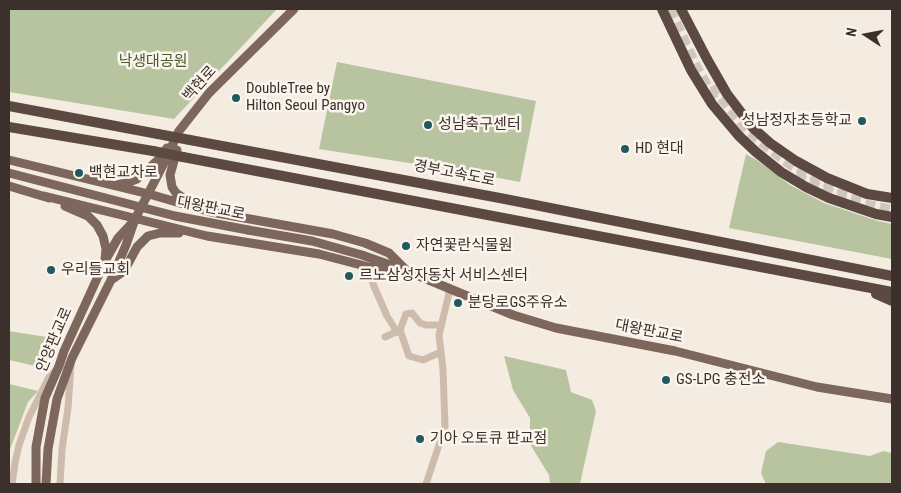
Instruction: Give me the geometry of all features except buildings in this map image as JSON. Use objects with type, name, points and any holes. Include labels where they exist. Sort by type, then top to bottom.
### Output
[{"type":"highway","points":[[662,9],[691,70],[712,104],[739,136],[756,152],[781,172],[814,191],[876,214],[892,217]]},
{"type":"highway","points":[[681,9],[727,94],[753,128],[764,138],[796,161],[827,178],[868,194],[892,198]]},
{"type":"highway","name":"경부고속도로","points":[[9,106],[505,199],[892,276]]},
{"type":"highway","points":[[9,127],[153,151],[892,292]]},
{"type":"highway","points":[[856,286],[892,301]]},
{"type":"main road","name":"백현로","points":[[149,194],[179,131],[209,93],[294,9]]},
{"type":"main road","points":[[112,185],[126,183],[143,174],[159,159],[179,131]]},
{"type":"main road","points":[[179,131],[178,146],[170,175],[172,186],[176,193],[186,200],[211,212]]},
{"type":"main road","name":"대왕판교로","points":[[9,160],[149,194],[211,212],[333,234],[365,243],[389,253],[406,271]]},
{"type":"main road","name":"대왕판교로","points":[[9,173],[175,216],[331,246],[406,271],[513,315],[556,328],[676,351],[817,387],[892,399]]},
{"type":"main road","points":[[9,186],[44,196],[88,216],[97,225],[103,236],[106,249],[105,262]]},
{"type":"main road","name":"안양판교로","points":[[46,484],[48,449],[58,400],[72,358],[111,280],[126,246],[135,219],[149,194]]},
{"type":"main road","name":"대왕판교로","points":[[44,196],[207,236],[319,254],[384,271],[406,271]]},
{"type":"main road","name":"안양판교로","points":[[36,484],[36,447],[45,398],[64,351],[105,262],[118,238],[135,219]]},
{"type":"main road","points":[[111,280],[124,271],[137,247],[148,236],[175,232],[207,236]]},
{"type":"street","points":[[368,267],[387,316],[399,331],[409,356],[423,360],[441,352]]},
{"type":"street","points":[[426,484],[445,427],[443,369],[439,335],[450,289]]},
{"type":"street","points":[[385,337],[399,331],[406,314],[412,313],[420,323],[426,325],[441,325]]},
{"type":"street","points":[[60,484],[72,358]]},
{"type":"street","points":[[12,484],[19,445],[29,417],[49,377],[59,366]]},
{"type":"green space","name":"낙생대공원","points":[[9,9],[277,9],[174,119],[9,92]]},
{"type":"green space","name":"성남축구센터","points":[[337,62],[536,101],[520,182],[319,149]]},
{"type":"green space","points":[[746,154],[790,185],[824,203],[892,224],[892,259],[729,228]]},
{"type":"green space","points":[[9,331],[59,339],[53,354],[44,368],[9,360]]},
{"type":"green space","points":[[504,356],[566,370],[571,392],[592,400],[596,411],[580,484],[550,484],[549,475],[530,444],[530,418],[513,390]]},
{"type":"green space","points":[[9,384],[38,391],[28,402],[9,452]]},
{"type":"green space","points":[[778,442],[870,456],[883,451],[892,453],[892,484],[766,484],[761,473],[766,451]]},
{"type":"tunnel","points":[[670,9],[695,64],[715,100]]},
{"type":"tunnel","points":[[714,85],[720,96],[746,129],[792,166],[840,189],[862,197]]},
{"type":"tunnel","points":[[796,176],[839,197],[892,210]]},
{"type":"place","name":"DoubleTree by Hilton Seoul Pangyo","points":[[236,98]]},
{"type":"place","name":"성남정자초등학교","points":[[862,121]]},
{"type":"place","name":"성남축구센터","points":[[428,125]]},
{"type":"place","name":"HD 현대","points":[[625,149]]},
{"type":"place","name":"백현교차로","points":[[79,173]]},
{"type":"place","name":"자연꽃란식물원","points":[[406,246]]},
{"type":"place","name":"우리들교회","points":[[51,270]]},
{"type":"place","name":"르노삼성자동차 서비스센터","points":[[349,276]]},
{"type":"place","name":"분당로GS주유소","points":[[458,303]]},
{"type":"place","name":"GS-LPG 충전소","points":[[666,380]]},
{"type":"place","name":"기아 오토큐 판교점","points":[[420,439]]}]
